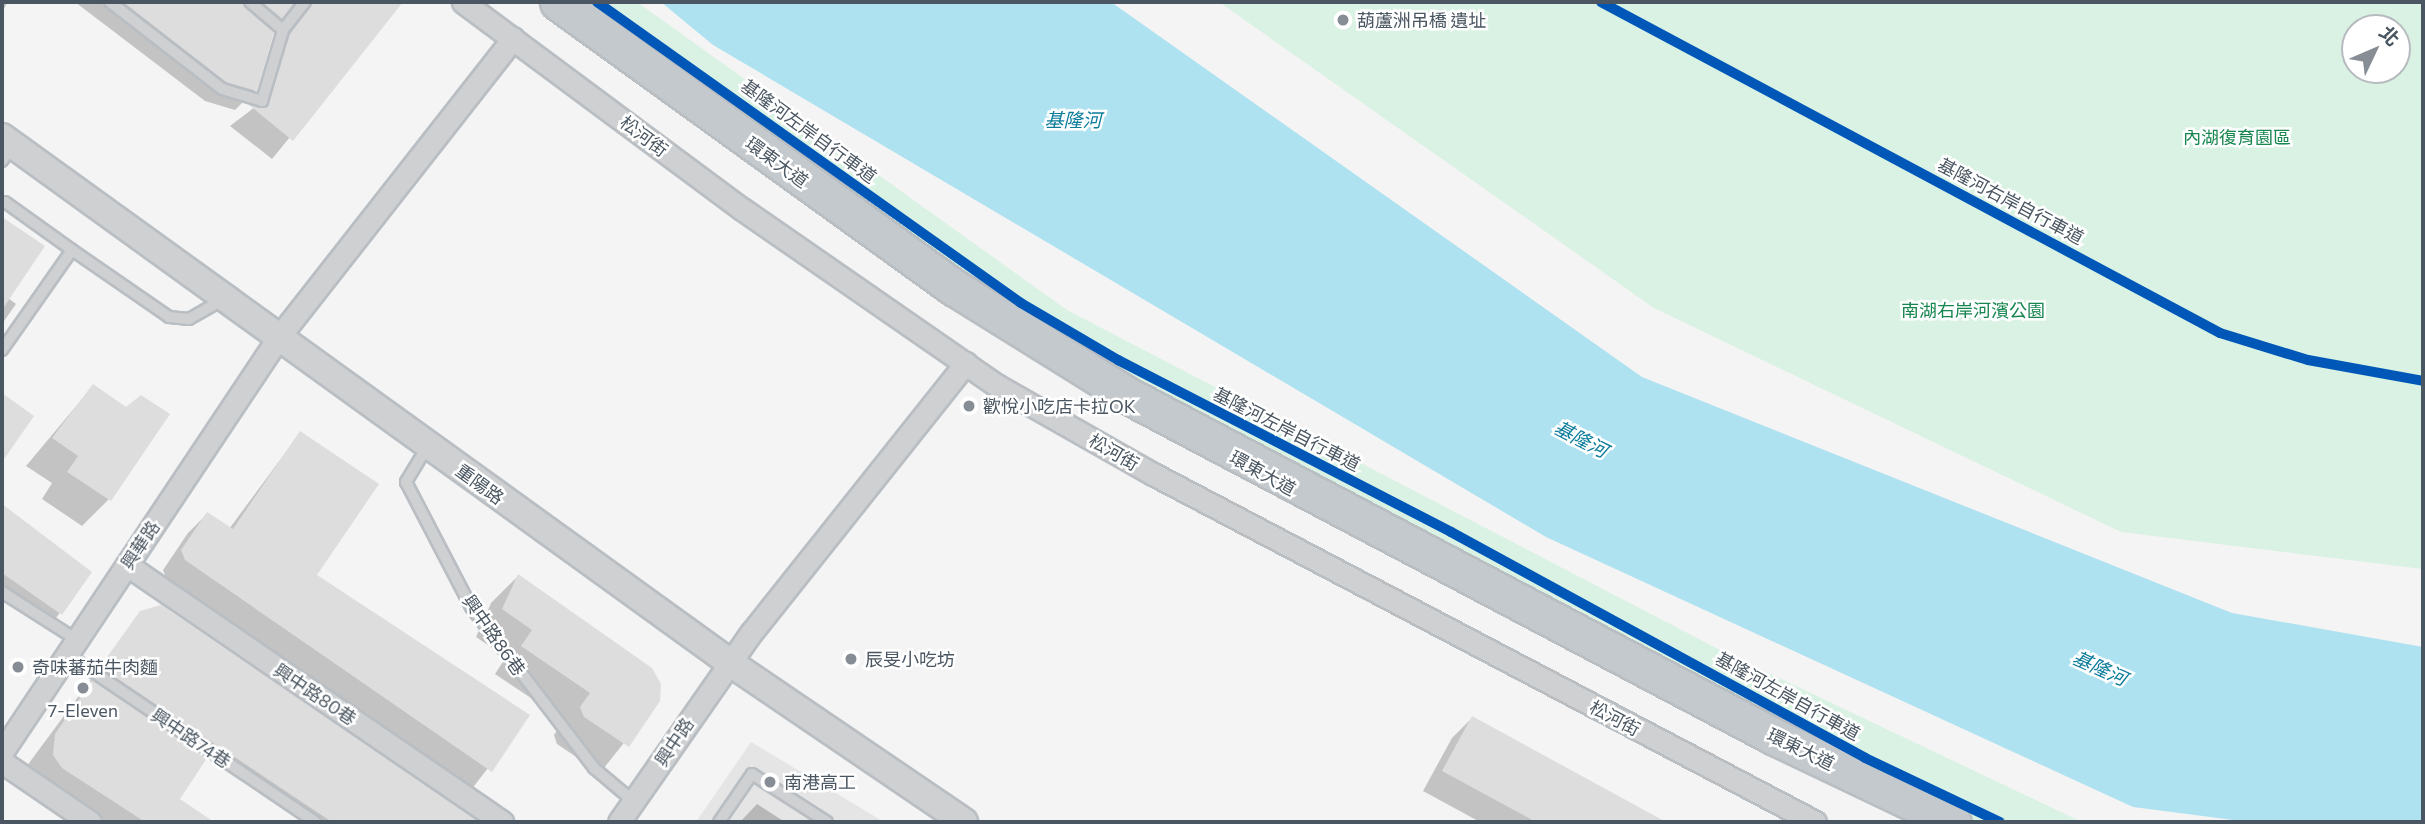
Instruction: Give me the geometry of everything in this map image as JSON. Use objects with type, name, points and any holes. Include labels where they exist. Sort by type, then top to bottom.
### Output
[{"type":"highway","name":"環東大道","points":[[557,2],[1060,358],[1371,532],[1581,632],[1937,822]]},
{"type":"highway","name":"環東大道","points":[[557,2],[955,288],[1125,394],[1773,736],[1953,822]]},
{"type":"street","name":"松河街","points":[[463,2],[742,209],[966,363],[1153,474],[1815,822]]},
{"type":"street","name":"興華路","points":[[2,752],[278,338],[513,37]]},
{"type":"street","name":"重陽路","points":[[5,148],[225,299],[729,662],[964,822]]},
{"type":"street","name":"興中路","points":[[619,822],[729,662],[966,363]]},
{"type":"street","name":"興中路80巷","points":[[127,565],[503,822]]},
{"type":"street","points":[[2,762],[90,822]]},
{"type":"lane","points":[[110,2],[222,89],[262,101],[283,30],[305,2]]},
{"type":"lane","points":[[250,2],[283,30]]},
{"type":"lane","points":[[5,202],[169,317],[189,318],[225,299]]},
{"type":"lane","points":[[2,350],[72,250]]},
{"type":"lane","name":"興中路86巷","points":[[427,447],[406,482],[471,607],[594,768],[633,801]]},
{"type":"lane","name":"興中路74巷","points":[[2,592],[72,647],[315,822]]},
{"type":"lane","points":[[719,822],[752,774],[827,822]]},
{"type":"shaded area","name":"南港高工","points":[[751,742],[884,822],[696,822]]},
{"type":"green space","points":[[562,2],[637,2],[1067,310],[1720,650],[2082,822],[1973,822],[1836,760],[1115,386]]},
{"type":"green space","name":"南湖右岸河濱公園","points":[[1219,2],[2423,2],[2423,569],[2121,532],[1654,308]]},
{"type":"water","name":"基隆河","points":[[661,2],[1111,2],[1642,377],[2232,613],[2423,647],[2423,822],[2249,822],[2133,807],[1546,537],[713,45]]},
{"type":"building","points":[[123,2],[242,2],[274,33],[257,91],[226,82]]},
{"type":"building","points":[[262,2],[295,2],[282,19]]},
{"type":"building","points":[[313,2],[403,2],[293,141],[249,105],[268,106],[290,34]]},
{"type":"building","points":[[2,217],[45,246],[2,310]]},
{"type":"building","points":[[93,384],[126,407],[141,395],[170,414],[111,501],[67,472],[78,456],[52,438]]},
{"type":"building","points":[[2,393],[34,416],[2,462]]},
{"type":"building","points":[[300,431],[379,484],[317,575],[530,715],[492,772],[185,560],[181,550],[207,512],[233,529]]},
{"type":"building","points":[[2,504],[92,572],[62,615],[2,573]]},
{"type":"building","points":[[518,574],[652,668],[661,684],[660,701],[629,747],[584,717],[580,707],[590,693],[521,646],[532,630],[502,609]]},
{"type":"building","points":[[161,605],[480,822],[332,822],[100,667],[140,611]]},
{"type":"building","points":[[92,680],[207,758],[180,799],[214,822],[145,822],[62,768],[53,755],[55,734]]},
{"type":"building","points":[[1472,716],[1666,822],[1536,822],[1442,771]]},
{"type":"cycle path","name":"基隆河左岸自行車道","points":[[597,2],[1021,303],[1118,360],[1451,532],[1865,758],[2000,822]]},
{"type":"cycle path","name":"基隆河右岸自行車道","points":[[1601,2],[2220,333],[2308,360],[2423,381]]},
{"type":"place","name":"葫蘆洲吊橋 遺址","points":[[1343,20]]},
{"type":"place","name":"歡悅小吃店卡拉OK","points":[[969,406]]},
{"type":"place","name":"辰旻小吃坊","points":[[851,659]]},
{"type":"place","name":"奇味蕃茄牛肉麵","points":[[18,667]]},
{"type":"place","name":"7-Eleven","points":[[83,688]]},
{"type":"place","name":"南港高工","points":[[770,782]]},
{"type":"park label","name":"內湖復育園區","points":[[2237,137]]}]
